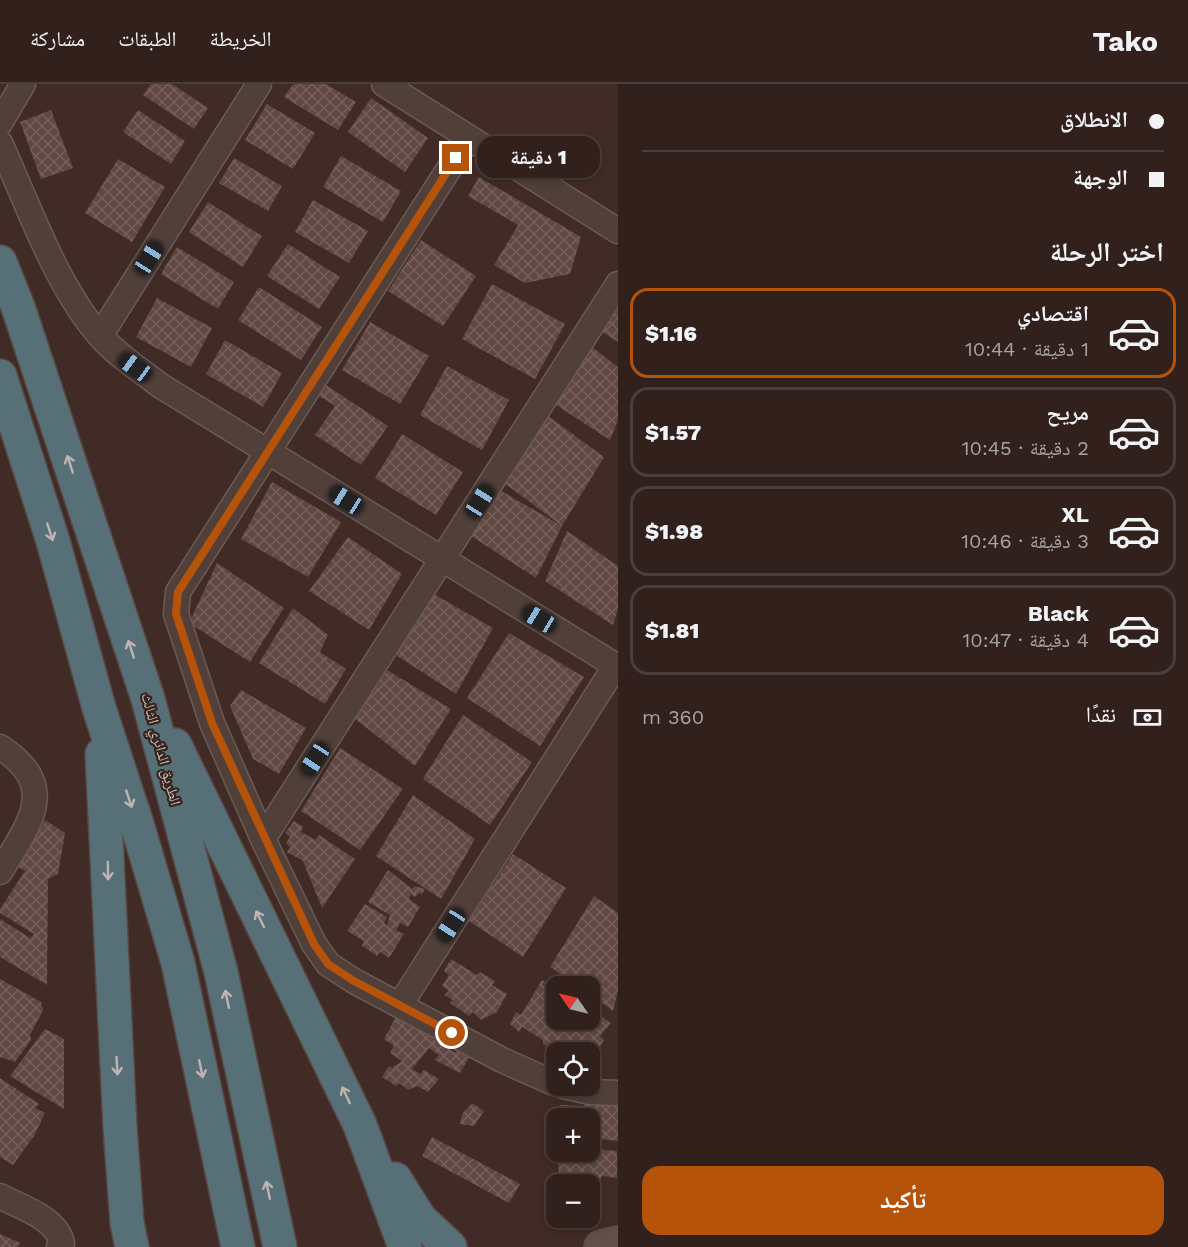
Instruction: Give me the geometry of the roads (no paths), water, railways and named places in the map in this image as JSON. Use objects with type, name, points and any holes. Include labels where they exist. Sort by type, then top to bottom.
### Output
[{"type":"highway","name":"الطريق الدائري الثالث","points":[[0,262],[18,307],[148,699],[221,972],[280,1247]]},
{"type":"highway","points":[[0,376],[53,541],[99,708],[178,963],[238,1247]]},
{"type":"highway","points":[[148,699],[180,753],[360,1125],[405,1247]]},
{"type":"highway","points":[[99,708],[120,1127],[127,1223],[132,1247]]},
{"type":"highway","points":[[360,1125],[420,1219],[450,1247]]},
{"type":"main road","points":[[601,1247],[618,1243]]},
{"type":"street","points":[[0,123],[23,84]]},
{"type":"street","points":[[100,336],[259,84]]},
{"type":"street","points":[[384,84],[468,139],[618,231]]},
{"type":"street","points":[[468,139],[178,592],[175,604],[176,614],[212,723],[263,839],[314,944],[328,964],[502,1060],[546,1080]]},
{"type":"street","points":[[0,143],[76,304],[100,336],[122,357],[161,386],[617,666],[400,1005]]},
{"type":"street","points":[[263,839],[443,561],[618,284]]},
{"type":"street","points":[[0,747],[25,766],[35,786],[33,812],[0,872]]},
{"type":"street","points":[[600,1093],[618,1094]]},
{"type":"street","points":[[0,1196],[49,1223],[60,1232],[62,1243],[59,1247]]}]
